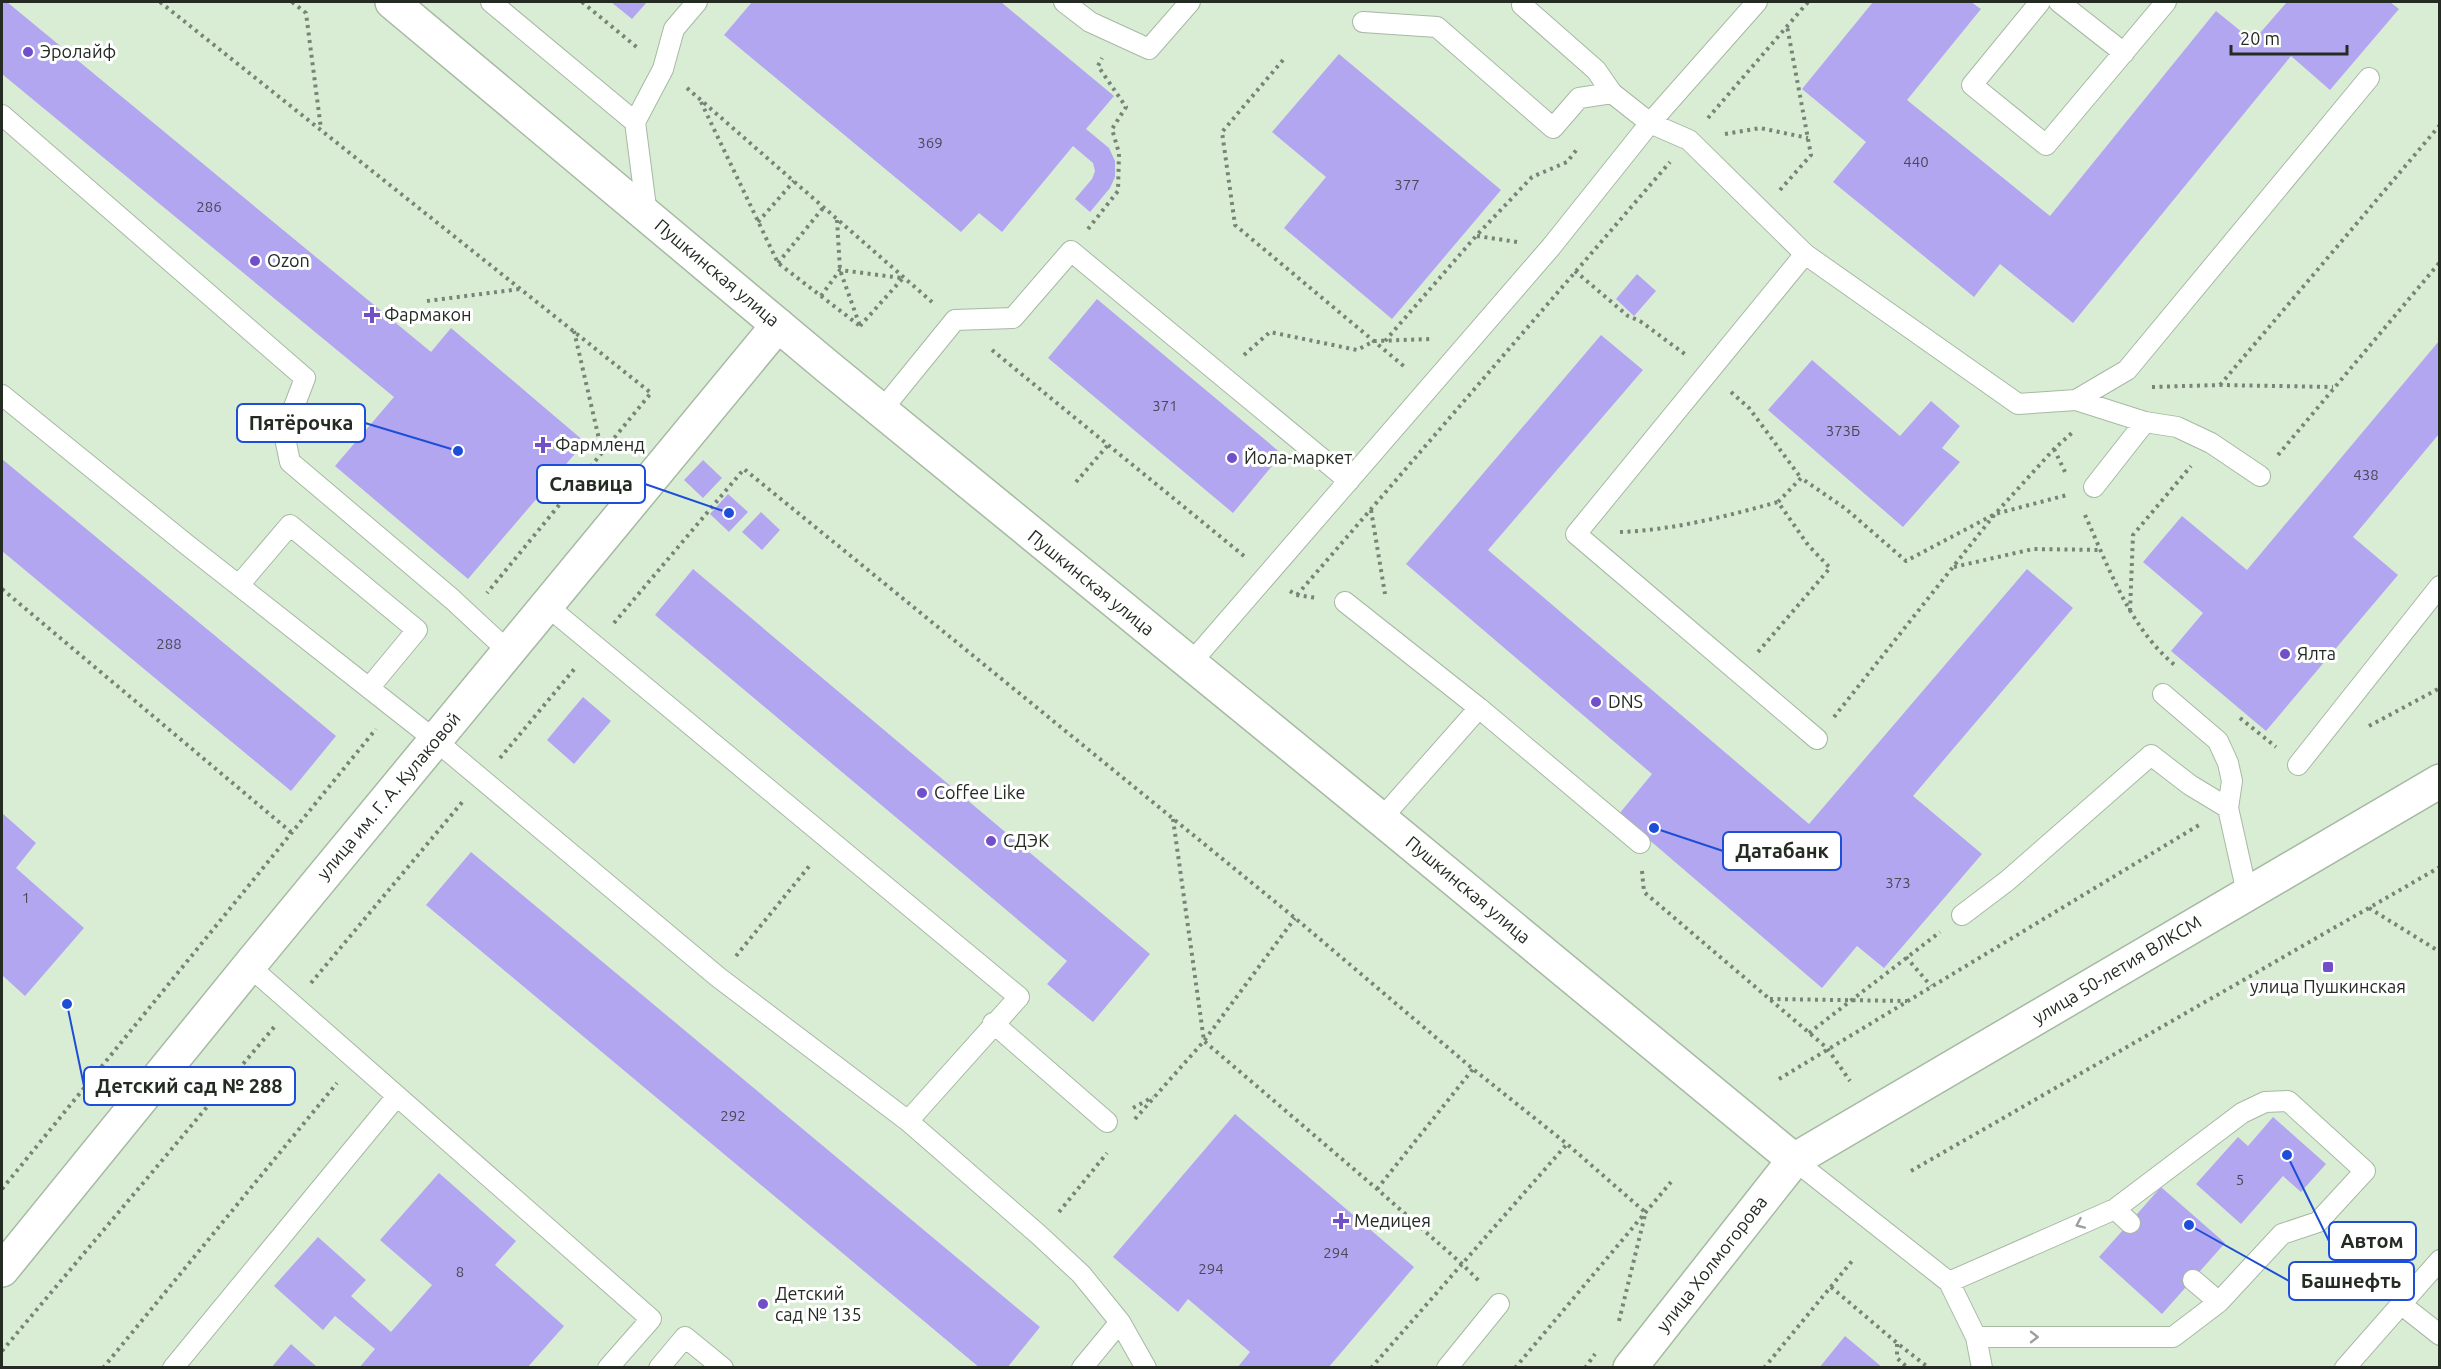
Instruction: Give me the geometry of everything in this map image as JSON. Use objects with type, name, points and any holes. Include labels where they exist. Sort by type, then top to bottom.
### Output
[{"type":"main road","name":"Пушкинская улица","points":[[392,2],[882,411],[1794,1160]]},
{"type":"main road","name":"улица им. Г. А. Кулаковой","points":[[2,1270],[249,966],[778,325]]},
{"type":"main road","name":"улица 50-летия ВЛКСМ","points":[[1794,1160],[2439,780]]},
{"type":"main road","name":"улица Холмогорова","points":[[1630,1368],[1794,1160]]},
{"type":"lane","points":[[491,2],[634,122]]},
{"type":"lane","points":[[647,215],[634,122],[663,69],[674,29],[697,2]]},
{"type":"lane","points":[[1064,2],[1090,22],[1149,49],[1190,2]]},
{"type":"lane","points":[[1190,664],[1474,337],[1551,247],[1650,123],[1757,2]]},
{"type":"lane","points":[[2040,2],[1972,85],[2046,145],[2166,2]]},
{"type":"lane","points":[[2059,2],[2124,53]]},
{"type":"lane","points":[[1522,4],[1596,70],[1611,93],[1650,123],[1689,140],[1805,254],[2018,404],[2076,400],[2145,422],[2177,427],[2211,443],[2260,476]]},
{"type":"lane","points":[[1362,22],[1437,27],[1553,128],[1579,98],[1611,93]]},
{"type":"lane","points":[[2076,400],[2127,370],[2369,78]]},
{"type":"lane","points":[[2,115],[305,378],[284,433],[290,462],[509,652]]},
{"type":"lane","points":[[882,411],[955,321],[1014,318],[1071,251],[1349,482]]},
{"type":"lane","points":[[1805,254],[1576,534],[1817,739]]},
{"type":"lane","points":[[2,395],[435,740],[718,977],[908,1121],[1040,1235],[1081,1274],[1120,1322],[1146,1368]]},
{"type":"lane","points":[[2094,487],[2145,422]]},
{"type":"lane","points":[[239,585],[290,525],[417,630],[369,688]]},
{"type":"lane","points":[[2298,765],[2439,586]]},
{"type":"lane","points":[[1345,602],[1479,708],[1640,843]]},
{"type":"lane","points":[[546,605],[1019,997],[993,1023],[908,1121]]},
{"type":"lane","points":[[2163,694],[2218,741],[2228,762],[2232,781],[2228,808],[2247,893]]},
{"type":"lane","points":[[1381,819],[1479,708]]},
{"type":"lane","points":[[1962,915],[2007,881],[2151,755],[2228,808]]},
{"type":"lane","points":[[249,966],[651,1319],[608,1368]]},
{"type":"lane","points":[[993,1023],[1107,1122]]},
{"type":"lane","points":[[173,1368],[397,1096]]},
{"type":"lane","points":[[1949,1282],[2115,1209],[2242,1113],[2265,1102],[2288,1101],[2366,1171],[2318,1222],[2282,1234],[2219,1302],[2173,1337],[1976,1337]]},
{"type":"lane","points":[[1794,1160],[1949,1282],[1976,1337],[1982,1368]]},
{"type":"lane","points":[[2115,1209],[2130,1222]]},
{"type":"lane","points":[[2345,1368],[2439,1260]]},
{"type":"lane","points":[[2193,1280],[2219,1302]]},
{"type":"lane","points":[[1447,1368],[1499,1304]]},
{"type":"lane","points":[[2402,1305],[2439,1335]]},
{"type":"lane","points":[[1082,1368],[1120,1322]]},
{"type":"lane","points":[[659,1368],[685,1337],[723,1368]]},
{"type":"path","points":[[160,2],[651,393],[469,615]]},
{"type":"path","points":[[292,2],[306,13],[321,130]]},
{"type":"path","points":[[582,2],[699,99],[903,278],[1246,557]]},
{"type":"path","points":[[1296,595],[1808,2]]},
{"type":"path","points":[[1761,211],[1812,155],[1787,26]]},
{"type":"path","points":[[1071,251],[1118,191],[1119,153],[1112,129],[1126,108],[1098,66],[1116,34]]},
{"type":"path","points":[[1283,60],[1222,132],[1235,225],[1430,388]]},
{"type":"path","points":[[699,99],[778,263],[860,327]]},
{"type":"path","points":[[2220,385],[2439,124]]},
{"type":"path","points":[[1689,140],[1760,128],[1808,138]]},
{"type":"path","points":[[1385,341],[1476,236],[1532,177],[1567,162],[1582,144]]},
{"type":"path","points":[[758,222],[794,182]]},
{"type":"path","points":[[778,263],[823,208]]},
{"type":"path","points":[[837,220],[840,270],[860,327]]},
{"type":"path","points":[[2260,476],[2439,262]]},
{"type":"path","points":[[840,270],[903,278]]},
{"type":"path","points":[[821,296],[840,270]]},
{"type":"path","points":[[860,327],[903,278]]},
{"type":"path","points":[[427,301],[521,289]]},
{"type":"path","points":[[574,331],[602,453]]},
{"type":"path","points":[[1221,376],[1270,332],[1357,350],[1374,341],[1474,337],[1518,338]]},
{"type":"path","points":[[2105,383],[2120,388],[2220,385],[2334,387]]},
{"type":"path","points":[[1817,739],[1995,514],[2054,449],[2100,407]]},
{"type":"path","points":[[2130,612],[2133,535],[2211,443]]},
{"type":"path","points":[[1076,482],[1108,445]]},
{"type":"path","points":[[2054,449],[2130,612],[2158,651],[2184,672]]},
{"type":"path","points":[[2,1351],[744,469],[1295,918],[1473,1069],[1567,1144],[1645,1212]]},
{"type":"path","points":[[1576,534],[1641,532],[1726,516],[1778,502],[1800,478],[1846,509],[1906,561],[1995,514],[2094,487]]},
{"type":"path","points":[[1741,674],[1830,568],[1808,545],[1778,502]]},
{"type":"path","points":[[1370,509],[1393,640]]},
{"type":"path","points":[[1954,567],[2033,549],[2101,550]]},
{"type":"path","points":[[2,589],[292,833]]},
{"type":"path","points":[[2359,732],[2439,688]]},
{"type":"path","points":[[2,1189],[394,708]]},
{"type":"path","points":[[2237,715],[2298,765]]},
{"type":"path","points":[[1779,1078],[2228,808]]},
{"type":"path","points":[[1173,819],[1204,1041],[1462,1264],[1499,1304]]},
{"type":"path","points":[[718,977],[831,841]]},
{"type":"path","points":[[1640,843],[1644,892],[1827,1048],[1850,1081]]},
{"type":"path","points":[[1911,1171],[2439,867]]},
{"type":"path","points":[[2369,908],[2439,952]]},
{"type":"path","points":[[1809,1033],[1962,915]]},
{"type":"path","points":[[1130,1125],[1204,1041],[1295,918]]},
{"type":"path","points":[[1906,957],[1931,986]]},
{"type":"path","points":[[1769,999],[1906,1001]]},
{"type":"path","points":[[103,1368],[356,1059]]},
{"type":"path","points":[[1377,1189],[1473,1069]]},
{"type":"path","points":[[1371,1368],[1567,1144]]},
{"type":"path","points":[[1040,1235],[1110,1150]]},
{"type":"path","points":[[1515,1368],[1671,1182]]},
{"type":"path","points":[[1617,1326],[1645,1212]]},
{"type":"path","points":[[1764,1368],[1852,1261]]},
{"type":"path","points":[[1831,1287],[1929,1368]]},
{"type":"path","points":[[1897,1343],[1897,1358],[1908,1368]]},
{"type":"path","points":[[1585,1368],[1598,1351]]},
{"type":"building","points":[[2,2],[7,2],[431,352],[451,328],[585,442],[468,579],[335,466],[394,397],[2,74]]},
{"type":"building","points":[[611,2],[647,2],[632,19]]},
{"type":"building","points":[[752,2],[1001,2],[1114,96],[1086,129],[1109,148],[1115,161],[1115,177],[1110,188],[1090,212],[1075,199],[1092,179],[1095,171],[1093,163],[1073,146],[1002,232],[979,213],[961,232],[724,35]]},
{"type":"building","points":[[1873,2],[1971,2],[1981,9],[1907,100],[2050,216],[2216,11],[2253,41],[2287,2],[2390,2],[2399,9],[2330,90],[2291,56],[2073,323],[2000,264],[1974,297],[1833,182],[1866,142],[1802,89]]},
{"type":"building","points":[[1339,54],[1501,190],[1392,319],[1284,228],[1326,177],[1272,132]]},
{"type":"building","points":[[1637,274],[1656,291],[1634,316],[1616,299]]},
{"type":"building","points":[[1097,299],[1282,454],[1233,513],[1048,358]]},
{"type":"building","points":[[1601,335],[1643,370],[1488,550],[1809,824],[2027,569],[2073,608],[1913,796],[1982,854],[1884,968],[1857,946],[1822,988],[1619,814],[1652,774],[1406,564]]},
{"type":"building","points":[[2439,341],[2439,434],[2353,537],[2398,575],[2266,731],[2171,651],[2203,613],[2143,562],[2182,516],[2247,570]]},
{"type":"building","points":[[1812,360],[1900,436],[1931,401],[1960,426],[1942,448],[1960,462],[1903,527],[1768,410]]},
{"type":"building","points":[[2,459],[336,736],[291,791],[2,551]]},
{"type":"building","points":[[703,460],[722,478],[703,498],[684,480]]},
{"type":"building","points":[[728,494],[748,512],[729,532],[710,514]]},
{"type":"building","points":[[761,512],[780,530],[762,550],[742,532]]},
{"type":"building","points":[[693,569],[1150,954],[1093,1022],[1047,984],[1067,961],[655,615]]},
{"type":"building","points":[[583,697],[611,721],[574,764],[547,740]]},
{"type":"building","points":[[2,813],[36,843],[16,868],[84,928],[25,996],[2,975]]},
{"type":"building","points":[[471,852],[1040,1327],[1007,1368],[980,1368],[426,905]]},
{"type":"building","points":[[1235,1114],[1414,1267],[1328,1368],[1237,1368],[1250,1352],[1188,1299],[1178,1312],[1113,1257]]},
{"type":"building","points":[[2273,1117],[2326,1164],[2301,1192],[2283,1176],[2241,1224],[2196,1184],[2238,1137],[2248,1146]]},
{"type":"building","points":[[439,1173],[516,1241],[495,1265],[564,1326],[527,1368],[359,1368],[375,1349],[335,1316],[323,1330],[274,1286],[318,1237],[366,1280],[351,1296],[391,1332],[432,1285],[380,1240]]},
{"type":"building","points":[[2161,1187],[2225,1243],[2162,1314],[2099,1257]]},
{"type":"building","points":[[1845,1336],[1883,1368],[1819,1368]]},
{"type":"building","points":[[291,1344],[318,1368],[271,1368]]},
{"type":"place","name":"Эролайф","points":[[28,52]]},
{"type":"place","name":"Ozon","points":[[255,261]]},
{"type":"place","name":"Фармакон","points":[[372,315]]},
{"type":"place","name":"Фармленд","points":[[543,445]]},
{"type":"place","name":"Пятёрочка","points":[[458,451]]},
{"type":"place","name":"Йола-маркет","points":[[1232,458]]},
{"type":"place","name":"Славица","points":[[729,513]]},
{"type":"place","name":"Ялта","points":[[2285,654]]},
{"type":"place","name":"DNS","points":[[1596,702]]},
{"type":"place","name":"Coffee Like","points":[[922,793]]},
{"type":"place","name":"Датабанк","points":[[1654,828]]},
{"type":"place","name":"СДЭК","points":[[991,841]]},
{"type":"place","name":"улица Пушкинская","points":[[2328,967]]},
{"type":"place","name":"Детский сад № 288","points":[[67,1004]]},
{"type":"place","name":"Автом","points":[[2287,1155]]},
{"type":"place","name":"Медицея","points":[[1341,1221]]},
{"type":"place","name":"Башнефть","points":[[2189,1225]]},
{"type":"place","name":"Детский сад № 135","points":[[763,1304]]}]
